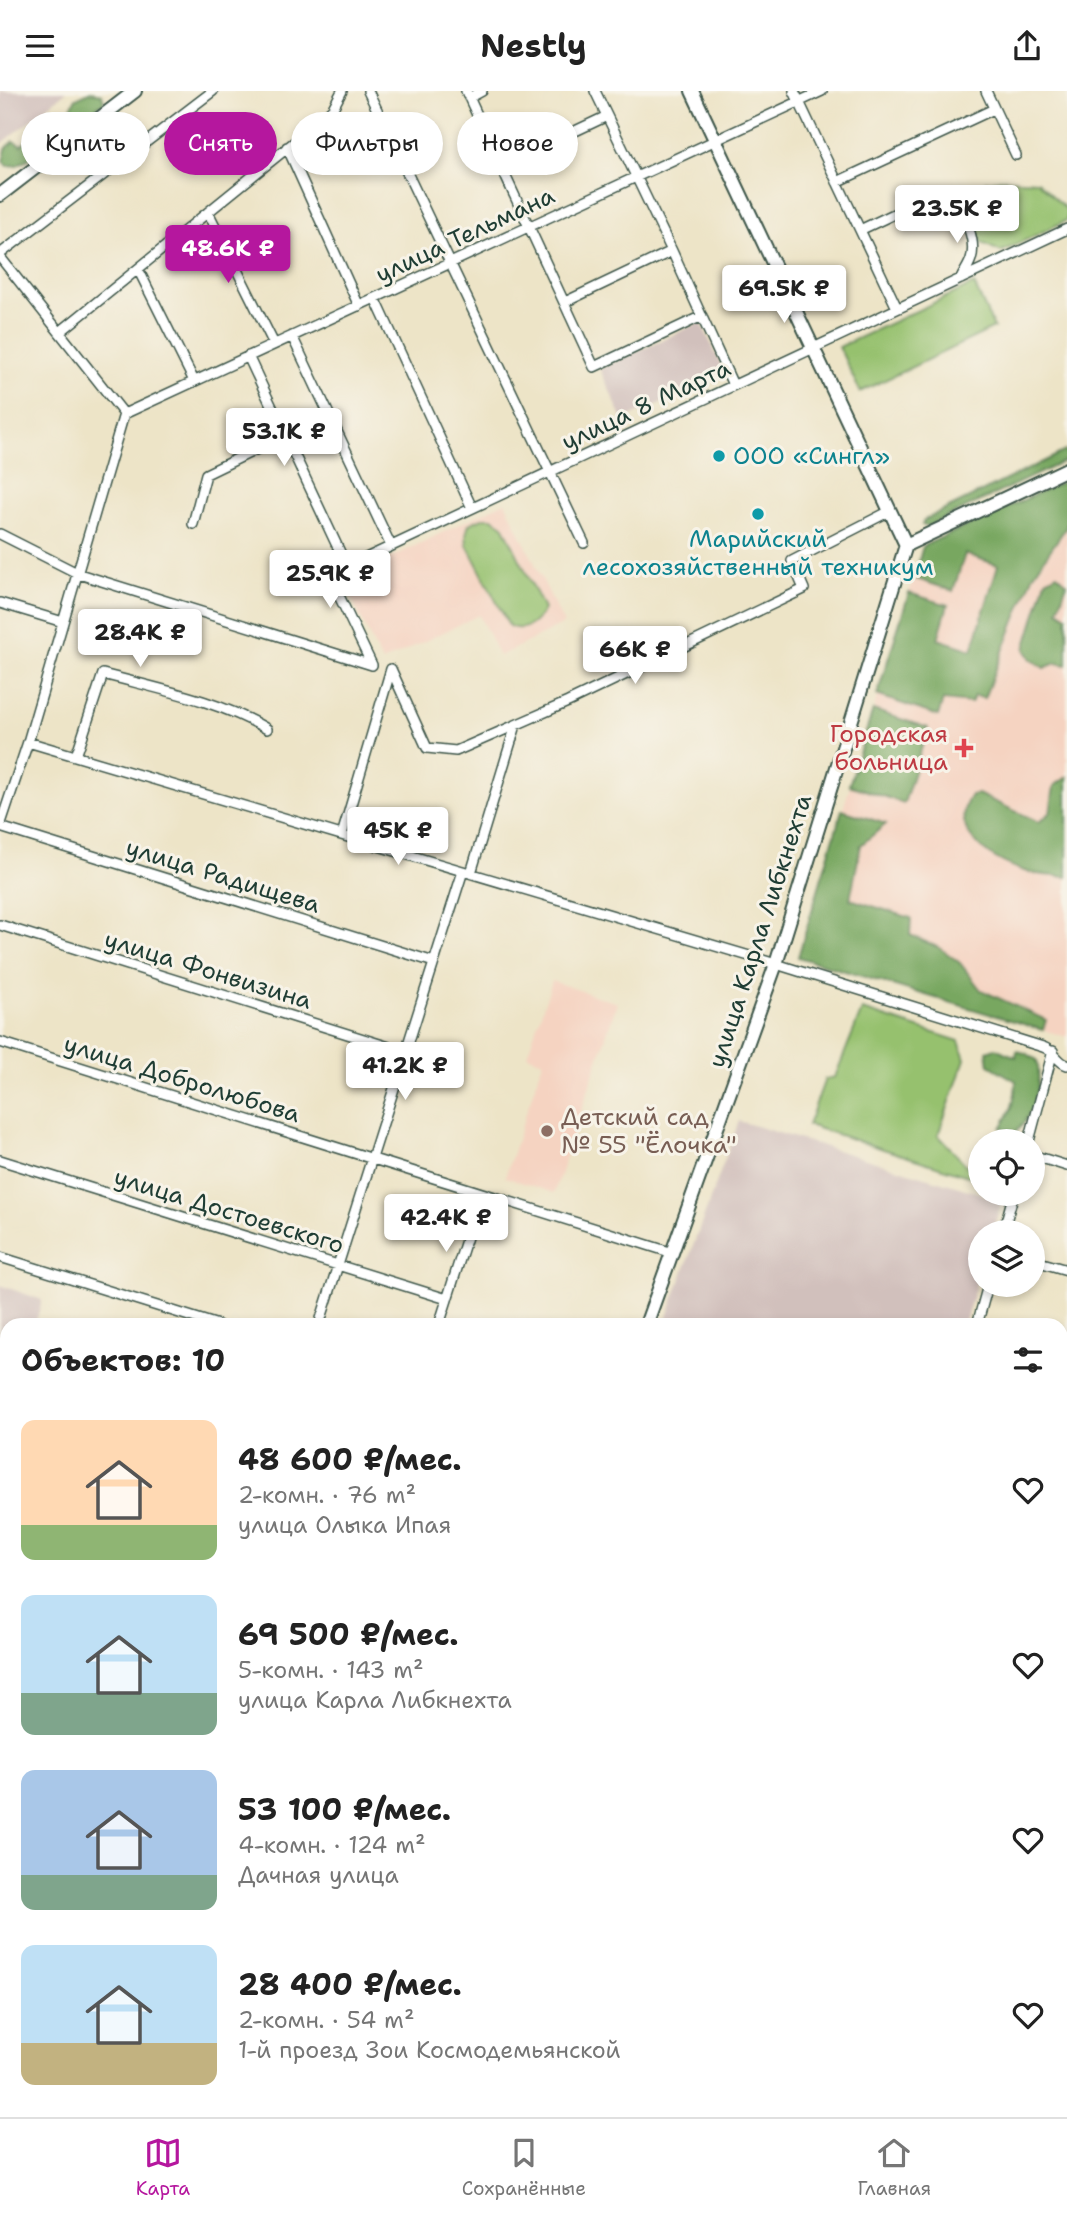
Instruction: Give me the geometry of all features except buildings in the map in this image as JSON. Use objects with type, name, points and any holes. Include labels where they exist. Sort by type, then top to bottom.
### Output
[{"type":"main road","points":[[0,195],[135,91]]},
{"type":"main road","points":[[692,91],[906,545],[1067,469]]},
{"type":"main road","name":"улица Карла Либкнехта","points":[[649,1318],[776,964],[906,545]]},
{"type":"street","points":[[0,827],[79,574],[124,414],[0,255],[212,91]]},
{"type":"street","points":[[60,332],[326,116],[342,91]]},
{"type":"street","points":[[368,91],[584,543]]},
{"type":"street","points":[[475,112],[467,95],[482,91]]},
{"type":"street","points":[[595,91],[733,385]]},
{"type":"street","points":[[794,91],[897,309]]},
{"type":"street","name":"улица Тельмана","points":[[124,414],[822,91]]},
{"type":"street","points":[[986,91],[1016,155]]},
{"type":"street","points":[[837,182],[994,109]]},
{"type":"street","points":[[578,130],[607,116]]},
{"type":"street","points":[[287,147],[359,306]]},
{"type":"street","points":[[505,175],[594,367],[702,316]]},
{"type":"street","points":[[860,230],[930,197],[954,202],[963,214],[971,240],[972,257],[961,279]]},
{"type":"street","points":[[208,212],[274,344]]},
{"type":"street","name":"улица 8 Марта","points":[[347,566],[1067,229]]},
{"type":"street","points":[[565,302],[672,251]]},
{"type":"street","points":[[138,269],[194,381]]},
{"type":"street","points":[[375,298],[472,508]]},
{"type":"street","points":[[292,336],[391,546]]},
{"type":"street","points":[[0,534],[79,574],[372,665],[331,579],[347,566],[248,356]]},
{"type":"street","points":[[193,524],[206,474],[286,435]]},
{"type":"street","points":[[342,835],[391,669],[427,748],[456,751],[804,589],[792,561],[890,512]]},
{"type":"street","points":[[0,603],[63,622]]},
{"type":"street","points":[[76,756],[103,674],[200,701],[247,717],[267,729]]},
{"type":"street","points":[[321,1318],[434,962],[516,725]]},
{"type":"street","points":[[28,742],[776,964],[1053,1051],[1062,1064],[1067,1065]]},
{"type":"street","name":"улица Радищева","points":[[0,827],[434,962]]},
{"type":"street","name":"улица Фонвизина","points":[[0,925],[405,1052]]},
{"type":"street","name":"улица Добролюбова","points":[[0,1042],[673,1253]]},
{"type":"street","points":[[1032,1129],[1053,1051]]},
{"type":"street","points":[[1045,1159],[1067,1166]]},
{"type":"street","name":"улица Достоевского","points":[[0,1160],[447,1299]]},
{"type":"street","points":[[441,1318],[481,1193]]},
{"type":"street","points":[[0,1257],[196,1318]]},
{"type":"street","points":[[1045,1263],[1067,1270]]},
{"type":"street","points":[[979,1318],[985,1297]]},
{"type":"shaded area","points":[[0,91],[67,91],[41,112],[21,112],[21,128],[0,145]]},
{"type":"shaded area","points":[[701,322],[725,374],[623,420],[600,369]]},
{"type":"shaded area","name":"Городская больница","points":[[1067,480],[1067,1037],[798,957],[923,546]]},
{"type":"shaded area","points":[[505,502],[564,624],[499,656],[479,615],[382,662],[343,581]]},
{"type":"shaded area","points":[[552,981],[617,1003],[554,1193],[505,1177],[543,1061],[527,1055]]},
{"type":"shaded area","points":[[739,1121],[968,1190],[968,1206],[1000,1206],[996,1220],[968,1220],[968,1297],[972,1297],[966,1318],[667,1318]]},
{"type":"shaded area","points":[[0,1285],[42,1300],[37,1318],[0,1318]]},
{"type":"green space","points":[[89,92],[102,94],[104,102],[91,112],[66,112],[76,98]]},
{"type":"green space","points":[[13,141],[21,145],[21,163],[7,166],[3,161],[6,149]]},
{"type":"green space","points":[[1003,179],[1037,181],[1067,210],[1067,220],[1001,252],[982,243],[967,209],[985,182]]},
{"type":"green space","points":[[974,284],[994,328],[860,392],[839,347]]},
{"type":"green space","points":[[1067,450],[1067,460],[928,526],[922,525],[924,520]]},
{"type":"green space","points":[[1067,480],[1067,526],[1034,574],[984,698],[974,696],[971,703],[943,700],[938,716],[877,695],[909,593],[948,605],[938,639],[972,650],[998,565],[965,554],[953,591],[914,578],[923,546]]},
{"type":"green space","points":[[482,518],[492,518],[503,525],[544,609],[538,619],[525,627],[509,626],[467,545],[469,524]]},
{"type":"green space","points":[[1057,574],[1067,583],[1058,610],[1067,616],[1067,665],[1056,663],[1044,668],[1031,659],[1025,649],[1046,580]]},
{"type":"green space","points":[[873,710],[928,728],[904,803],[849,785]]},
{"type":"green space","points":[[1067,777],[1067,877],[1034,874],[1012,866],[987,852],[968,833],[964,821],[965,809],[971,795],[978,794],[1039,822],[1050,813],[1054,786]]},
{"type":"green space","points":[[842,810],[886,824],[861,845],[850,899],[911,918],[910,935],[940,948],[960,963],[981,990],[1046,1020],[1043,1030],[798,957]]},
{"type":"green space","points":[[862,1010],[959,1041],[965,1059],[938,1135],[968,1167],[968,1176],[808,1125],[825,1079],[835,1077]]},
{"type":"green space","points":[[995,1048],[1016,1057],[1017,1051],[1037,1060],[1035,1098],[1028,1117],[1019,1129],[1001,1128],[1012,1106],[1016,1081],[989,1065],[987,1051]]},
{"type":"place","name":"ООО «Сингл»","points":[[719,456]]},
{"type":"place","name":"Марийский лесохозяйственный техникум","points":[[758,514]]},
{"type":"place","name":"Городская больница","points":[[964,748]]},
{"type":"place","name":"Детский сад № 55 \"Ёлочка\"","points":[[547,1131]]}]
